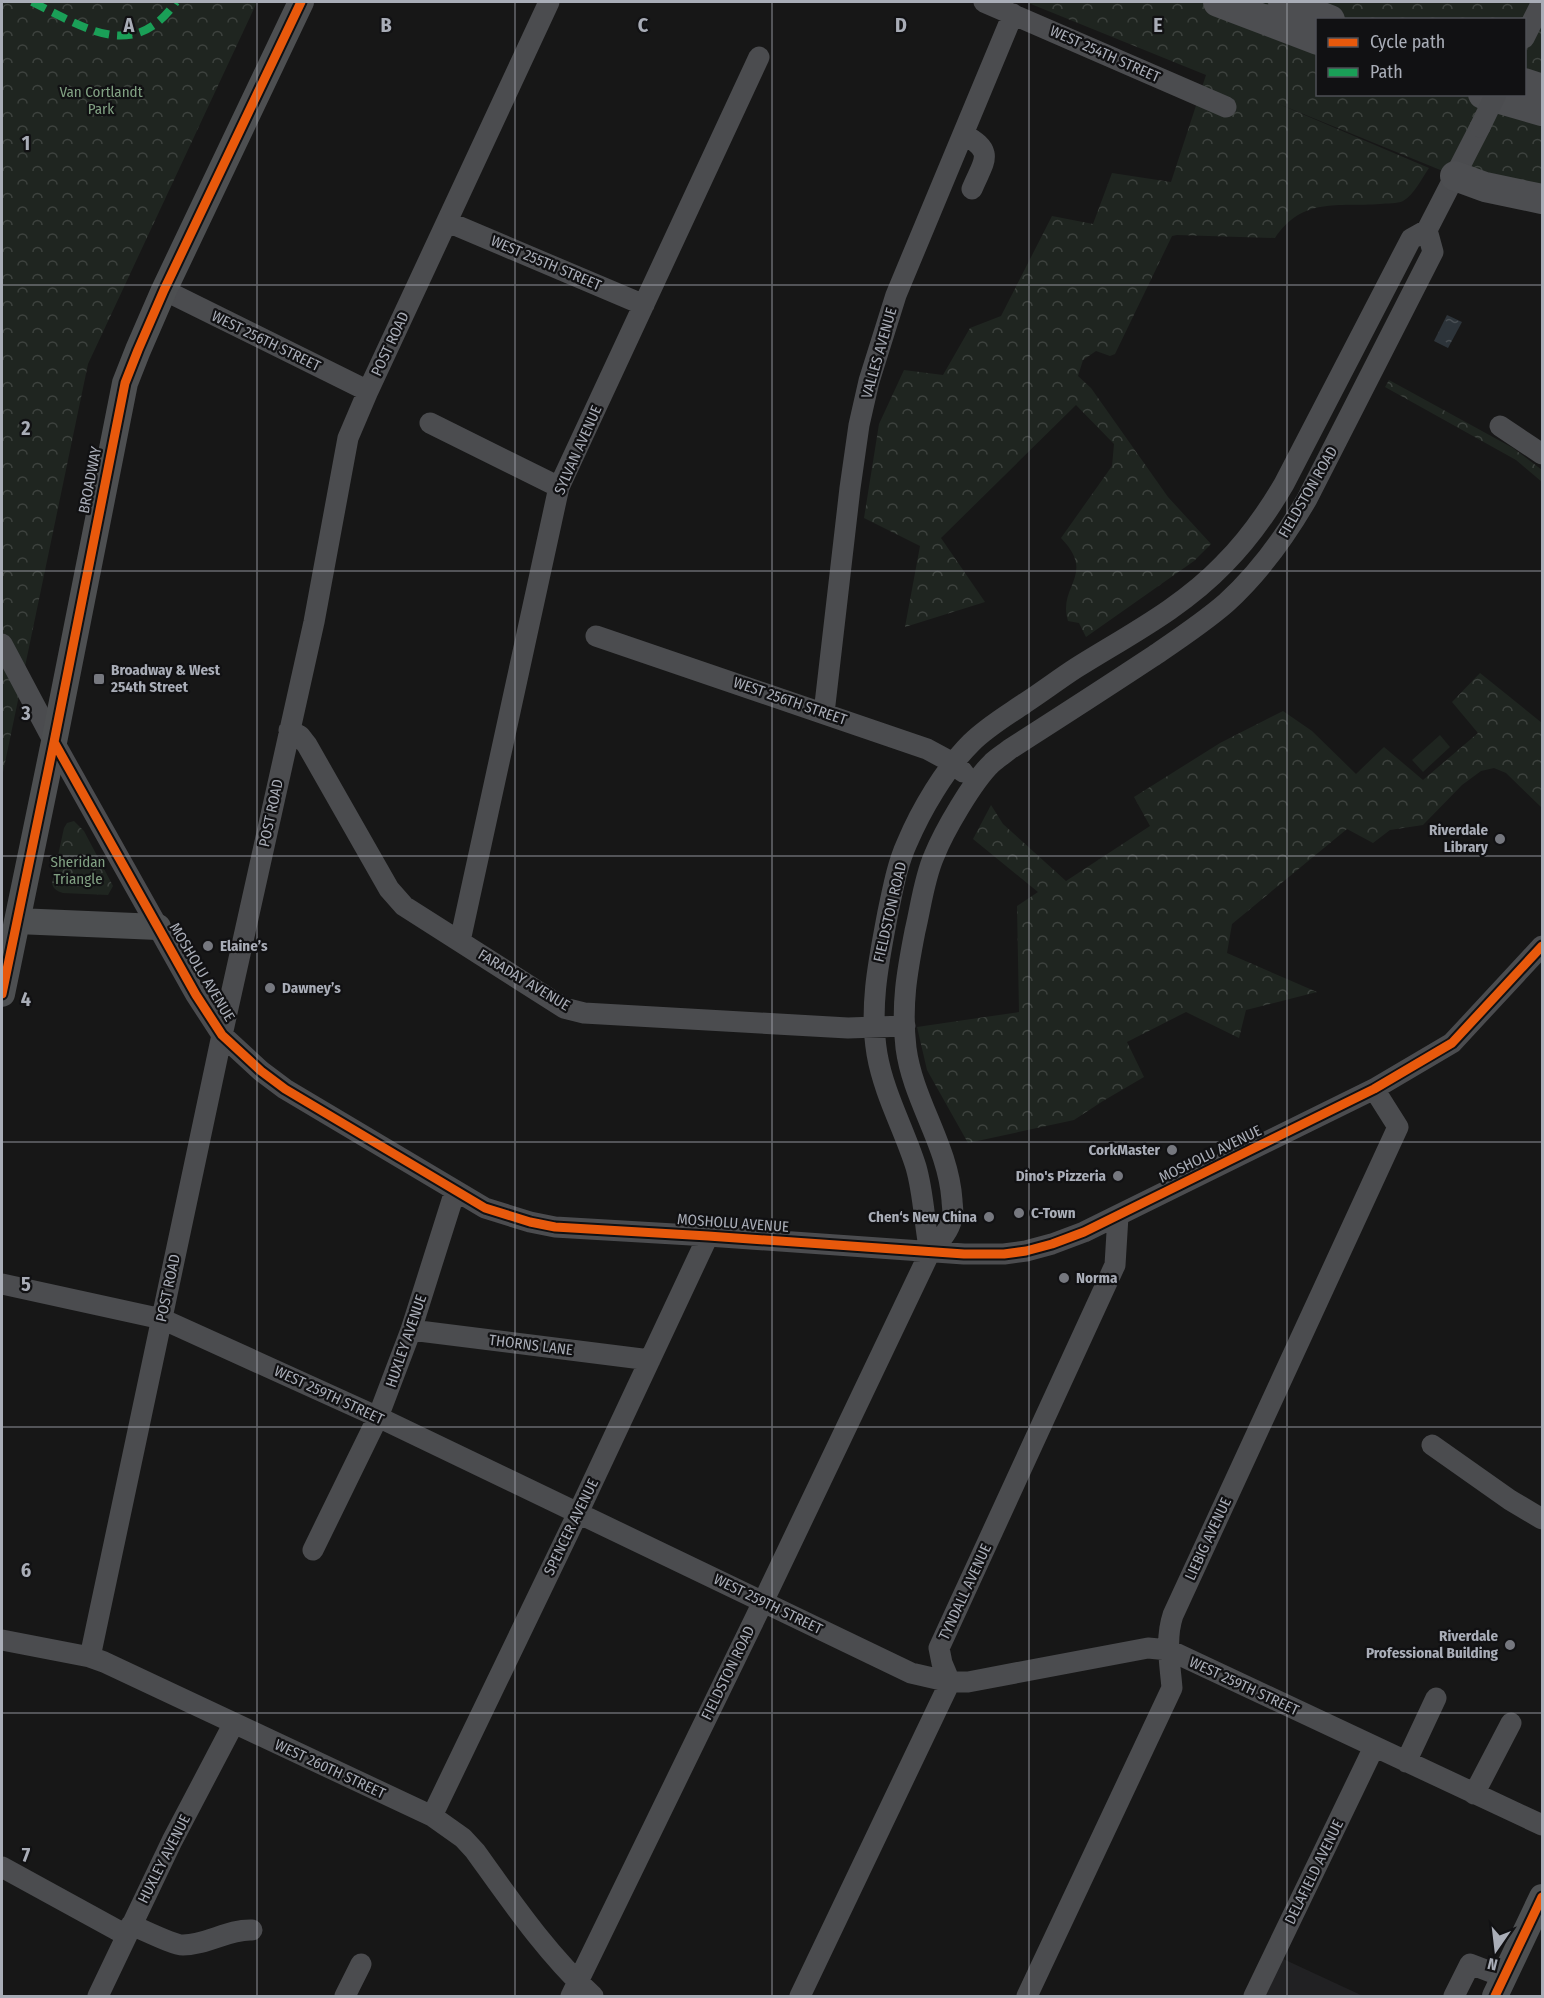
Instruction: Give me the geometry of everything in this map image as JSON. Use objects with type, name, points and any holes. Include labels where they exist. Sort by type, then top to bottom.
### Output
[{"type":"highway","points":[[1218,2],[1316,40]]},
{"type":"highway","points":[[1282,2],[1325,18]]},
{"type":"highway","points":[[1526,84],[1542,89]]},
{"type":"highway","points":[[1490,96],[1542,111]]},
{"type":"highway","points":[[1455,176],[1485,187],[1542,199]]},
{"type":"main road","name":"BROADWAY","points":[[2,994],[125,383],[164,290],[301,2]]},
{"type":"main road","points":[[17,921],[158,927]]},
{"type":"main road","points":[[1499,1987],[1542,1897]]},
{"type":"street","name":"POST ROAD","points":[[90,1657],[222,1035],[314,621],[348,438],[549,2]]},
{"type":"street","name":"WEST 254TH STREET","points":[[984,2],[1226,107]]},
{"type":"street","points":[[1526,34],[1542,2]]},
{"type":"street","name":"VALLES AVENUE","points":[[824,713],[850,488],[859,425],[869,381],[896,295],[1013,14]]},
{"type":"street","name":"SYLVAN AVENUE","points":[[460,941],[559,487],[759,57]]},
{"type":"street","name":"FIELDSTON ROAD","points":[[930,1252],[925,1228],[922,1189],[909,1146],[882,1079],[874,1028],[873,1001],[877,970],[897,873],[906,844],[919,818],[953,763],[972,742],[993,724],[1178,604],[1224,565],[1246,540],[1284,484],[1411,239],[1427,230],[1495,96]]},
{"type":"street","points":[[963,134],[976,141],[984,150],[985,157],[972,189]]},
{"type":"street","name":"WEST 255TH STREET","points":[[448,222],[644,305]]},
{"type":"street","name":"FIELDSTON ROAD","points":[[580,1992],[930,1252],[944,1236],[953,1217],[951,1187],[945,1158],[911,1071],[906,1049],[903,1002],[926,881],[945,833],[976,782],[991,764],[1208,617],[1248,580],[1291,527],[1308,499],[1385,350],[1433,252],[1427,230]]},
{"type":"street","name":"WEST 256TH STREET","points":[[164,290],[368,391]]},
{"type":"street","points":[[1360,337],[1385,350]]},
{"type":"street","points":[[430,423],[559,487]]},
{"type":"street","points":[[1500,426],[1542,454]]},
{"type":"street","points":[[1192,592],[1208,617]]},
{"type":"street","name":"WEST 256TH STREET","points":[[596,636],[927,749],[953,763],[976,782]]},
{"type":"street","name":"MOSHOLU AVENUE","points":[[2,644],[54,742],[196,995],[222,1035],[261,1071],[285,1089],[454,1191],[485,1208],[508,1217],[538,1224],[555,1227],[984,1255],[1026,1251],[1073,1236],[1118,1216],[1374,1089],[1452,1043],[1542,946]]},
{"type":"street","name":"FARADAY AVENUE","points":[[289,730],[300,736],[307,746],[389,889],[404,906],[564,1008],[573,1011],[848,1028],[905,1026]]},
{"type":"street","name":"LIEBIG AVENUE","points":[[1027,1996],[1172,1688],[1169,1628],[1173,1615],[1398,1126],[1374,1089]]},
{"type":"street","name":"HUXLEY AVENUE","points":[[313,1550],[378,1417],[411,1330],[454,1191]]},
{"type":"street","name":"TYNDALL AVENUE","points":[[950,1682],[942,1664],[939,1648],[1115,1265],[1118,1216]]},
{"type":"street","name":"SPENCER AVENUE","points":[[432,1816],[708,1236]]},
{"type":"street","name":"WEST 259TH STREET","points":[[2,1284],[162,1319],[378,1417],[911,1673],[950,1682],[968,1682],[1148,1648],[1169,1650],[1542,1826]]},
{"type":"street","name":"THORNS LANE","points":[[411,1330],[650,1360]]},
{"type":"street","points":[[1432,1445],[1510,1500],[1542,1519]]},
{"type":"street","name":"WEST 260TH STREET","points":[[2,1640],[90,1657],[104,1662],[432,1816],[463,1838],[475,1851],[580,1992]]},
{"type":"street","points":[[800,1996],[950,1682]]},
{"type":"street","points":[[1406,1762],[1436,1698]]},
{"type":"street","name":"HUXLEY AVENUE","points":[[98,1996],[128,1930],[234,1723]]},
{"type":"street","points":[[1474,1794],[1511,1723]]},
{"type":"street","name":"DELAFIELD AVENUE","points":[[1254,1996],[1374,1747]]},
{"type":"street","points":[[2,1868],[128,1930],[182,1945],[241,1929],[252,1930]]},
{"type":"street","points":[[345,1996],[360,1964]]},
{"type":"street","points":[[1454,1996],[1470,1964],[1499,1987]]},
{"type":"shaded area","points":[[1279,1957],[1363,1996],[1260,1996]]},
{"type":"green space","name":"Van Cortlandt Park","points":[[2,2],[257,2],[88,364],[2,777]]},
{"type":"green space","points":[[1026,2],[1542,2],[1542,199],[1455,176],[1274,102],[1429,168],[1414,191],[1403,201],[1335,205],[1309,210],[1286,225],[1275,238],[1172,236],[1115,354],[1110,356],[1096,351],[1083,360],[1078,376],[1091,388],[1168,497],[1211,544],[1194,561],[1086,637],[1079,623],[1068,621],[1067,598],[1074,580],[1076,562],[1061,538],[1112,466],[1114,444],[1076,405],[941,538],[985,602],[905,627],[920,546],[864,518],[879,424],[904,370],[943,375],[970,328],[1001,316],[1052,216],[1093,224],[1112,173],[1171,182],[1206,75]]},
{"type":"green space","points":[[1389,380],[1513,448],[1542,470],[1542,482],[1516,460],[1385,387]]},
{"type":"green space","points":[[1480,673],[1542,723],[1542,808],[1506,773],[1494,768],[1481,771],[1462,785],[1423,825],[1390,830],[1373,843],[1347,829],[1232,924],[1227,953],[1317,992],[1246,1010],[1239,1038],[1186,1012],[1127,1042],[1144,1077],[1074,1120],[968,1143],[927,1070],[917,1027],[1019,1012],[1017,906],[1038,892],[973,839],[991,805],[1003,824],[1066,881],[1150,826],[1134,797],[1220,743],[1283,711],[1312,731],[1356,774],[1384,747],[1423,780],[1478,733],[1452,702]]},
{"type":"green space","points":[[1440,735],[1450,747],[1423,772],[1412,760]]},
{"type":"green space","name":"Sheridan Triangle","points":[[74,821],[84,831],[113,886],[108,895],[63,893],[53,887],[64,828],[67,823]]},
{"type":"water","points":[[1447,315],[1462,322],[1448,348],[1434,341]]},
{"type":"marked path","points":[[32,2],[89,29],[107,34],[125,35],[143,31],[160,21],[176,2]]},
{"type":"cycle path","points":[[2,994],[125,383],[164,290],[301,2]]},
{"type":"cycle path","points":[[54,742],[196,995],[222,1035],[261,1071],[285,1089],[485,1208],[555,1227],[964,1254],[1004,1254],[1052,1244],[1084,1232],[1374,1089],[1452,1043],[1542,946]]},
{"type":"cycle path","points":[[1495,1996],[1542,1897]]},
{"type":"place","name":"Broadway & West 254th Street","points":[[99,679]]},
{"type":"place","name":"Riverdale Library","points":[[1500,839]]},
{"type":"place","name":"Elaine’s","points":[[208,946]]},
{"type":"place","name":"Dawney’s","points":[[270,988]]},
{"type":"place","name":"CorkMaster","points":[[1172,1150]]},
{"type":"place","name":"Dino's Pizzeria","points":[[1118,1176]]},
{"type":"place","name":"C-Town","points":[[1019,1213]]},
{"type":"place","name":"Chen‘s New China","points":[[989,1217]]},
{"type":"place","name":"Norma","points":[[1064,1278]]},
{"type":"place","name":"Riverdale Professional Building","points":[[1510,1645]]}]
